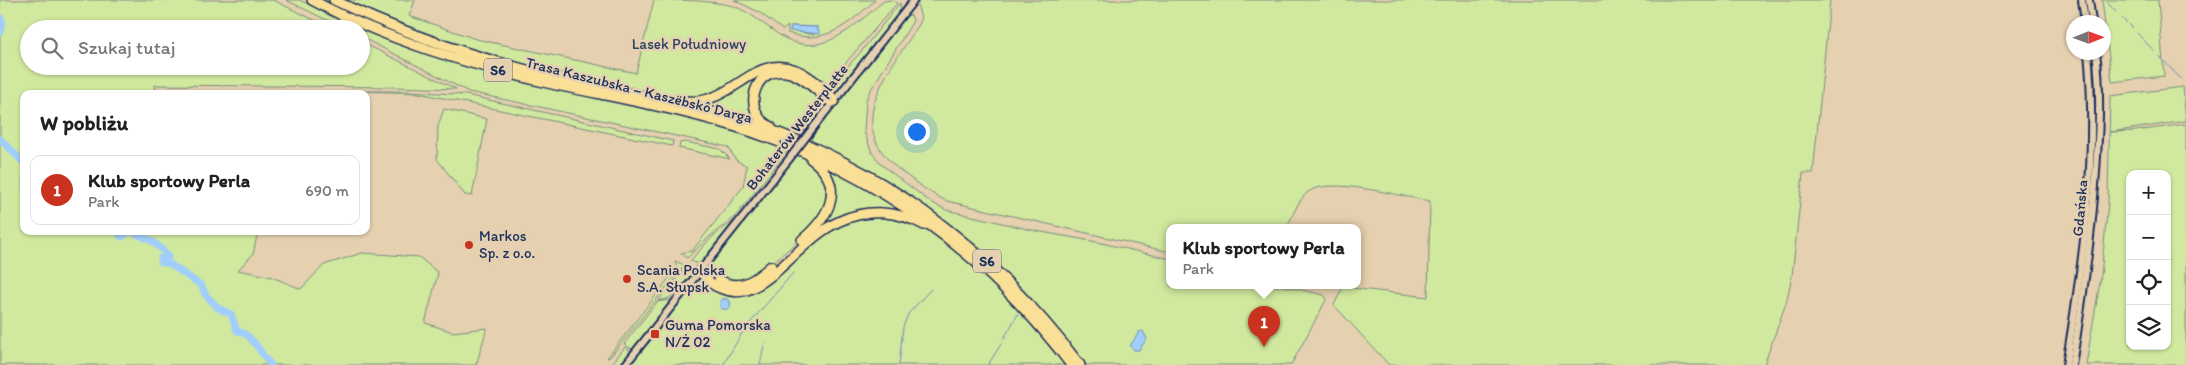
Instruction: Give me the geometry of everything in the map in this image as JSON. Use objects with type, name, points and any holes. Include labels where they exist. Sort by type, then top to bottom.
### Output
[{"type":"highway","name":"Trasa Kaszubska – Kaszëbskô Darga","points":[[312,0],[358,20]]},
{"type":"highway","name":"Trasa Kaszubska – Kaszëbskô Darga","points":[[334,0],[414,35],[458,51],[554,77],[731,117],[794,139],[844,161],[922,209],[961,239],[1028,301],[1080,365]]},
{"type":"highway","name":"Trasa Kaszubska – Kaszëbskô Darga","points":[[370,25],[398,37],[481,65],[553,84],[692,114],[785,144],[870,185],[918,215],[957,244],[1022,306],[1071,365]]},
{"type":"highway","points":[[648,97],[702,101],[770,67],[785,66],[806,75],[832,95],[834,102]]},
{"type":"highway","points":[[794,139],[768,125],[757,115],[752,98],[754,89],[763,77],[774,72],[791,73],[828,100],[834,102]]},
{"type":"highway","points":[[700,270],[726,284],[748,284],[808,234],[824,218],[831,201],[830,184],[826,174],[811,158],[785,144]]},
{"type":"highway","points":[[700,270],[709,282],[721,288],[736,292],[748,290],[758,285],[823,230],[849,217],[868,213],[890,213],[911,218],[957,244]]},
{"type":"main road","name":"Bohaterów Westerplatte","points":[[625,365],[914,0]]},
{"type":"main road","points":[[2082,0],[2084,15]]},
{"type":"main road","points":[[2089,0],[2091,15]]},
{"type":"main road","name":"Gdańska","points":[[2066,365],[2082,263],[2089,175],[2091,93],[2089,60]]},
{"type":"main road","name":"Gdańska","points":[[2072,365],[2088,262],[2099,132],[2101,92],[2097,60]]},
{"type":"green space","points":[[0,0],[273,0],[314,20],[20,20],[20,75],[370,75],[370,46],[456,89],[155,85],[156,90],[20,90],[20,235],[257,235],[253,254],[238,270],[272,277],[301,289],[324,265],[362,253],[419,257],[438,273],[425,323],[453,332],[487,328],[476,365],[0,365]]},
{"type":"green space","points":[[286,0],[299,0],[343,20],[327,20]]},
{"type":"green space","points":[[319,0],[325,0],[515,72],[429,46]]},
{"type":"green space","name":"Lasek Południowy","points":[[339,0],[415,0],[409,16],[476,39],[636,73],[654,0],[704,1],[733,6],[751,15],[778,34],[794,42],[808,45],[836,38],[884,1],[892,0],[897,3],[825,87],[792,65],[779,63],[711,95],[690,100],[526,66],[446,43]]},
{"type":"green space","points":[[734,0],[875,0],[846,24],[825,35],[814,37],[788,33],[788,26],[783,30],[759,12]],"holes":[[[792,26],[818,27],[814,35],[791,30]]]},
{"type":"green space","points":[[919,0],[1830,0],[1813,173],[1803,173],[1792,276],[1786,303],[1764,365],[1389,365],[1334,305],[1342,289],[1360,289],[1428,297],[1430,201],[1367,189],[1332,186],[1318,188],[1308,192],[1301,199],[1289,224],[1166,224],[1166,251],[947,201],[930,192],[905,174],[885,156],[875,137],[872,119],[875,100],[884,81],[920,23],[921,17]]},
{"type":"green space","points":[[2102,0],[2158,0],[2164,76],[2112,82],[2109,60],[2111,60],[2111,15],[2104,15]]},
{"type":"green space","points":[[900,3],[901,12],[839,90],[833,92],[829,87],[860,53]]},
{"type":"green space","points":[[911,15],[913,21],[866,100],[864,131],[872,153],[883,166],[929,201],[946,210],[1166,258],[1166,289],[1297,289],[1324,295],[1326,300],[1291,365],[1085,365],[1058,329],[1029,296],[963,234],[889,182],[850,160],[810,141],[906,16]]},
{"type":"green space","points":[[370,31],[719,126],[788,150],[735,217],[710,236],[687,258],[681,253],[692,251],[743,187],[747,166],[736,160],[728,147],[469,92],[370,42]]},
{"type":"green space","points":[[781,69],[754,86],[761,123],[697,104],[757,75]]},
{"type":"green space","points":[[778,74],[799,80],[823,102],[821,109],[799,136],[768,123],[755,104],[762,82]]},
{"type":"green space","points":[[2183,87],[2186,121],[2110,132],[2136,131],[2186,124],[2186,365],[2086,365],[2101,276],[2108,203],[2110,96]]},
{"type":"green space","points":[[370,91],[410,91],[466,95],[673,141],[672,146],[419,93]]},
{"type":"green space","points":[[444,109],[487,119],[472,196],[465,195],[437,159],[438,126]]},
{"type":"green space","points":[[685,142],[720,149],[730,159],[679,148],[680,143]]},
{"type":"green space","points":[[799,154],[819,170],[827,186],[826,203],[816,220],[786,252],[753,278],[742,281],[730,281],[718,277],[710,269],[711,261]]},
{"type":"green space","points":[[824,165],[854,180],[913,217],[845,216],[758,282],[724,287],[717,282],[758,280],[813,233],[831,208]]},
{"type":"green space","points":[[890,216],[921,225],[960,253],[1019,309],[1066,365],[627,365],[656,337],[662,322],[697,281],[744,293],[817,237],[854,218]]},
{"type":"green space","points":[[736,219],[701,264],[690,261],[711,238]]},
{"type":"green space","points":[[675,261],[684,265],[610,357],[607,358],[677,268]]},
{"type":"green space","points":[[687,265],[692,274],[677,291],[676,278]]},
{"type":"green space","points":[[675,280],[675,291],[670,298],[658,301]]},
{"type":"green space","points":[[669,300],[666,310],[633,350],[624,344],[657,302]]},
{"type":"green space","points":[[625,347],[632,352],[622,365],[611,365]]},
{"type":"water","points":[[791,26],[817,27],[820,34],[790,31]]},
{"type":"water","points":[[725,298],[731,304],[725,310],[719,304]]},
{"type":"water","points":[[1143,331],[1147,339],[1139,350],[1134,350],[1130,346],[1139,332]]},
{"type":"waterway","points":[[2105,0],[2116,12]]},
{"type":"waterway","points":[[0,17],[3,22],[0,32]]},
{"type":"waterway","points":[[2122,18],[2132,28]]},
{"type":"waterway","points":[[2137,33],[2154,51]]},
{"type":"waterway","points":[[2159,56],[2182,80]]},
{"type":"waterway","points":[[0,139],[20,159]]},
{"type":"waterway","points":[[120,235],[122,237],[125,235]]},
{"type":"waterway","points":[[139,235],[152,241],[168,255],[168,257],[161,258],[161,262],[170,264],[202,286],[205,294],[218,308],[231,314],[237,331],[248,336],[271,365]]},
{"type":"waterway","points":[[723,365],[744,330],[793,273]]},
{"type":"waterway","points":[[899,365],[903,327],[908,314],[931,289]]},
{"type":"waterway","points":[[1003,340],[1018,314]]},
{"type":"waterway","points":[[760,365],[765,341]]},
{"type":"waterway","points":[[988,365],[1001,344]]},
{"type":"place","name":"Markos Sp. z o.o.","points":[[469,245]]},
{"type":"place","name":"Scania Polska S.A. Słupsk","points":[[627,279]]},
{"type":"place","name":"Guma Pomorska N/Ż 02","points":[[655,334]]},
{"type":"place","name":"Klub sportowy Perla","points":[[1264,347]]}]
